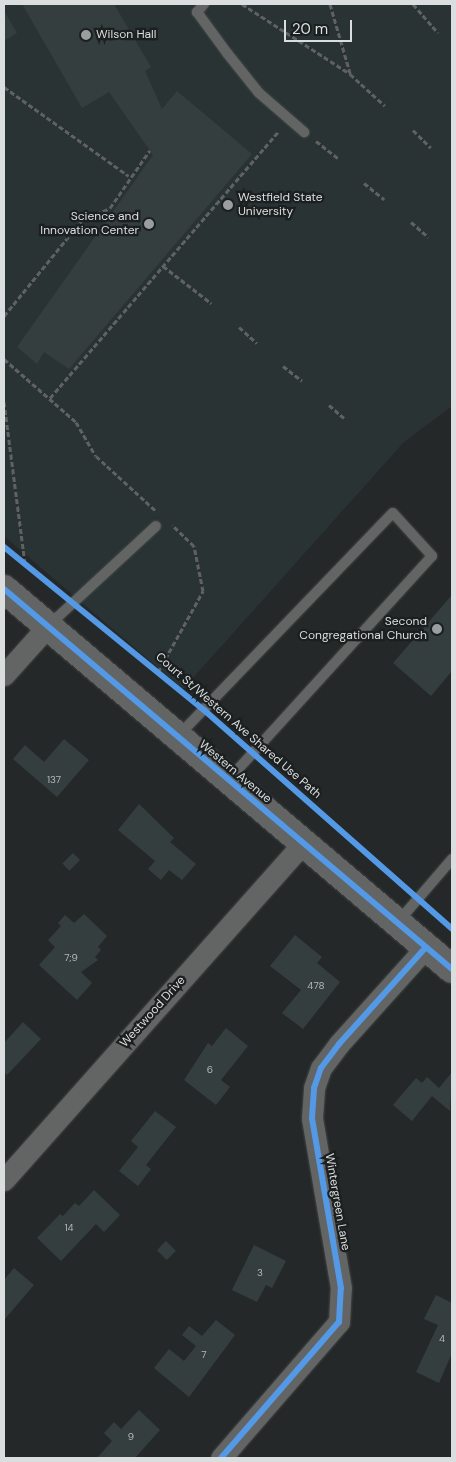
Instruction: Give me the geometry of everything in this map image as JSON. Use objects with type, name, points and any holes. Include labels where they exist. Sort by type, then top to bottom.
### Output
[{"type":"main road","name":"Western Avenue","points":[[4,590],[452,969]]},
{"type":"street","points":[[4,676],[47,627]]},
{"type":"street","name":"Westwood Drive","points":[[4,1180],[302,844]]},
{"type":"street","name":"Wintergreen Lane","points":[[221,1458],[338,1322],[341,1288],[312,1118],[314,1088],[321,1068],[338,1044],[426,947]]},
{"type":"lane","points":[[204,4],[198,12],[227,53],[260,93],[304,132]]},
{"type":"lane","points":[[177,737],[393,513],[432,556],[228,781]]},
{"type":"lane","points":[[47,627],[160,522]]},
{"type":"lane","points":[[397,923],[452,859]]},
{"type":"path","points":[[242,4],[350,74],[385,106]]},
{"type":"path","points":[[330,4],[350,74]]},
{"type":"path","points":[[413,4],[438,33]]},
{"type":"path","points":[[4,87],[130,176]]},
{"type":"path","points":[[50,398],[283,126]]},
{"type":"path","points":[[412,130],[431,148]]},
{"type":"path","points":[[304,132],[339,159]]},
{"type":"path","points":[[4,316],[82,220],[110,208],[130,176],[150,150]]},
{"type":"path","points":[[364,183],[384,199]]},
{"type":"path","points":[[410,222],[428,237]]},
{"type":"path","points":[[163,266],[211,303]]},
{"type":"path","points":[[239,327],[256,343]]},
{"type":"path","points":[[4,359],[76,422],[96,456],[160,522]]},
{"type":"path","points":[[283,366],[302,381]]},
{"type":"path","points":[[4,402],[25,564]]},
{"type":"path","points":[[329,405],[344,418]]},
{"type":"path","points":[[158,672],[203,591],[194,546],[170,523]]},
{"type":"path","points":[[18,558],[32,570]]},
{"type":"shaded area","name":"Westfield State University","points":[[4,4],[452,4],[452,406],[404,442],[183,689],[4,536]]},
{"type":"building","name":"Science and Innovation Center","points":[[22,4],[114,4],[151,67],[145,71],[162,109],[177,91],[252,154],[69,369],[44,352],[37,364],[17,347],[153,155],[109,92],[82,108]]},
{"type":"building","points":[[4,11],[17,33],[4,41]]},
{"type":"building","name":"Second Congregational Church","points":[[452,595],[452,671],[431,696],[393,663]]},
{"type":"building","points":[[64,739],[89,760],[57,797],[13,759],[25,745],[44,762]]},
{"type":"building","points":[[139,804],[174,838],[170,842],[196,864],[182,880],[169,870],[161,880],[148,869],[155,861],[118,830]]},
{"type":"building","points":[[73,853],[80,860],[69,871],[62,864]]},
{"type":"building","points":[[84,914],[107,936],[98,947],[101,950],[95,957],[98,960],[81,972],[92,983],[77,1000],[39,965],[55,947],[48,940],[61,926],[58,923],[65,915],[74,923]]},
{"type":"building","points":[[295,935],[322,957],[317,963],[340,982],[303,1029],[282,1013],[301,990],[270,966]]},
{"type":"building","points":[[23,1022],[41,1039],[7,1075],[4,1072],[4,1043]]},
{"type":"building","points":[[226,1028],[248,1046],[221,1080],[230,1087],[216,1105],[184,1080],[208,1043],[212,1046]]},
{"type":"building","points":[[452,1072],[450,1111],[432,1096],[412,1121],[393,1105],[416,1078],[422,1083],[427,1077],[439,1088]]},
{"type":"building","points":[[155,1111],[176,1127],[146,1165],[151,1169],[138,1186],[119,1171],[138,1147],[131,1141]]},
{"type":"building","points":[[94,1190],[120,1215],[104,1232],[96,1224],[61,1261],[37,1238],[60,1214],[63,1216],[75,1203],[79,1206]]},
{"type":"building","points":[[166,1241],[176,1251],[167,1260],[157,1250]]},
{"type":"building","points":[[254,1245],[286,1261],[272,1288],[266,1285],[257,1302],[232,1290]]},
{"type":"building","points":[[14,1268],[34,1285],[4,1320],[4,1280]]},
{"type":"building","points":[[436,1295],[452,1303],[452,1353],[439,1383],[416,1372],[438,1325],[424,1319]]},
{"type":"building","points":[[216,1320],[235,1335],[189,1397],[154,1368],[169,1349],[184,1361],[196,1346],[182,1335],[189,1326],[202,1336]]},
{"type":"building","points":[[139,1410],[160,1430],[135,1458],[97,1458],[112,1441],[104,1433],[114,1422],[121,1429]]},
{"type":"cycle path","name":"Court St/Western Ave Shared Use Path","points":[[4,547],[204,710],[452,929]]},
{"type":"cycle path","points":[[4,589],[452,969]]},
{"type":"cycle path","points":[[221,1458],[339,1322],[341,1288],[312,1118],[314,1088],[321,1068],[339,1044],[426,947]]},
{"type":"place","name":"Wilson Hall","points":[[86,35]]},
{"type":"place","name":"Westfield State University","points":[[228,205]]},
{"type":"place","name":"Science and Innovation Center","points":[[149,224]]},
{"type":"place","name":"Second Congregational Church","points":[[437,629]]}]
